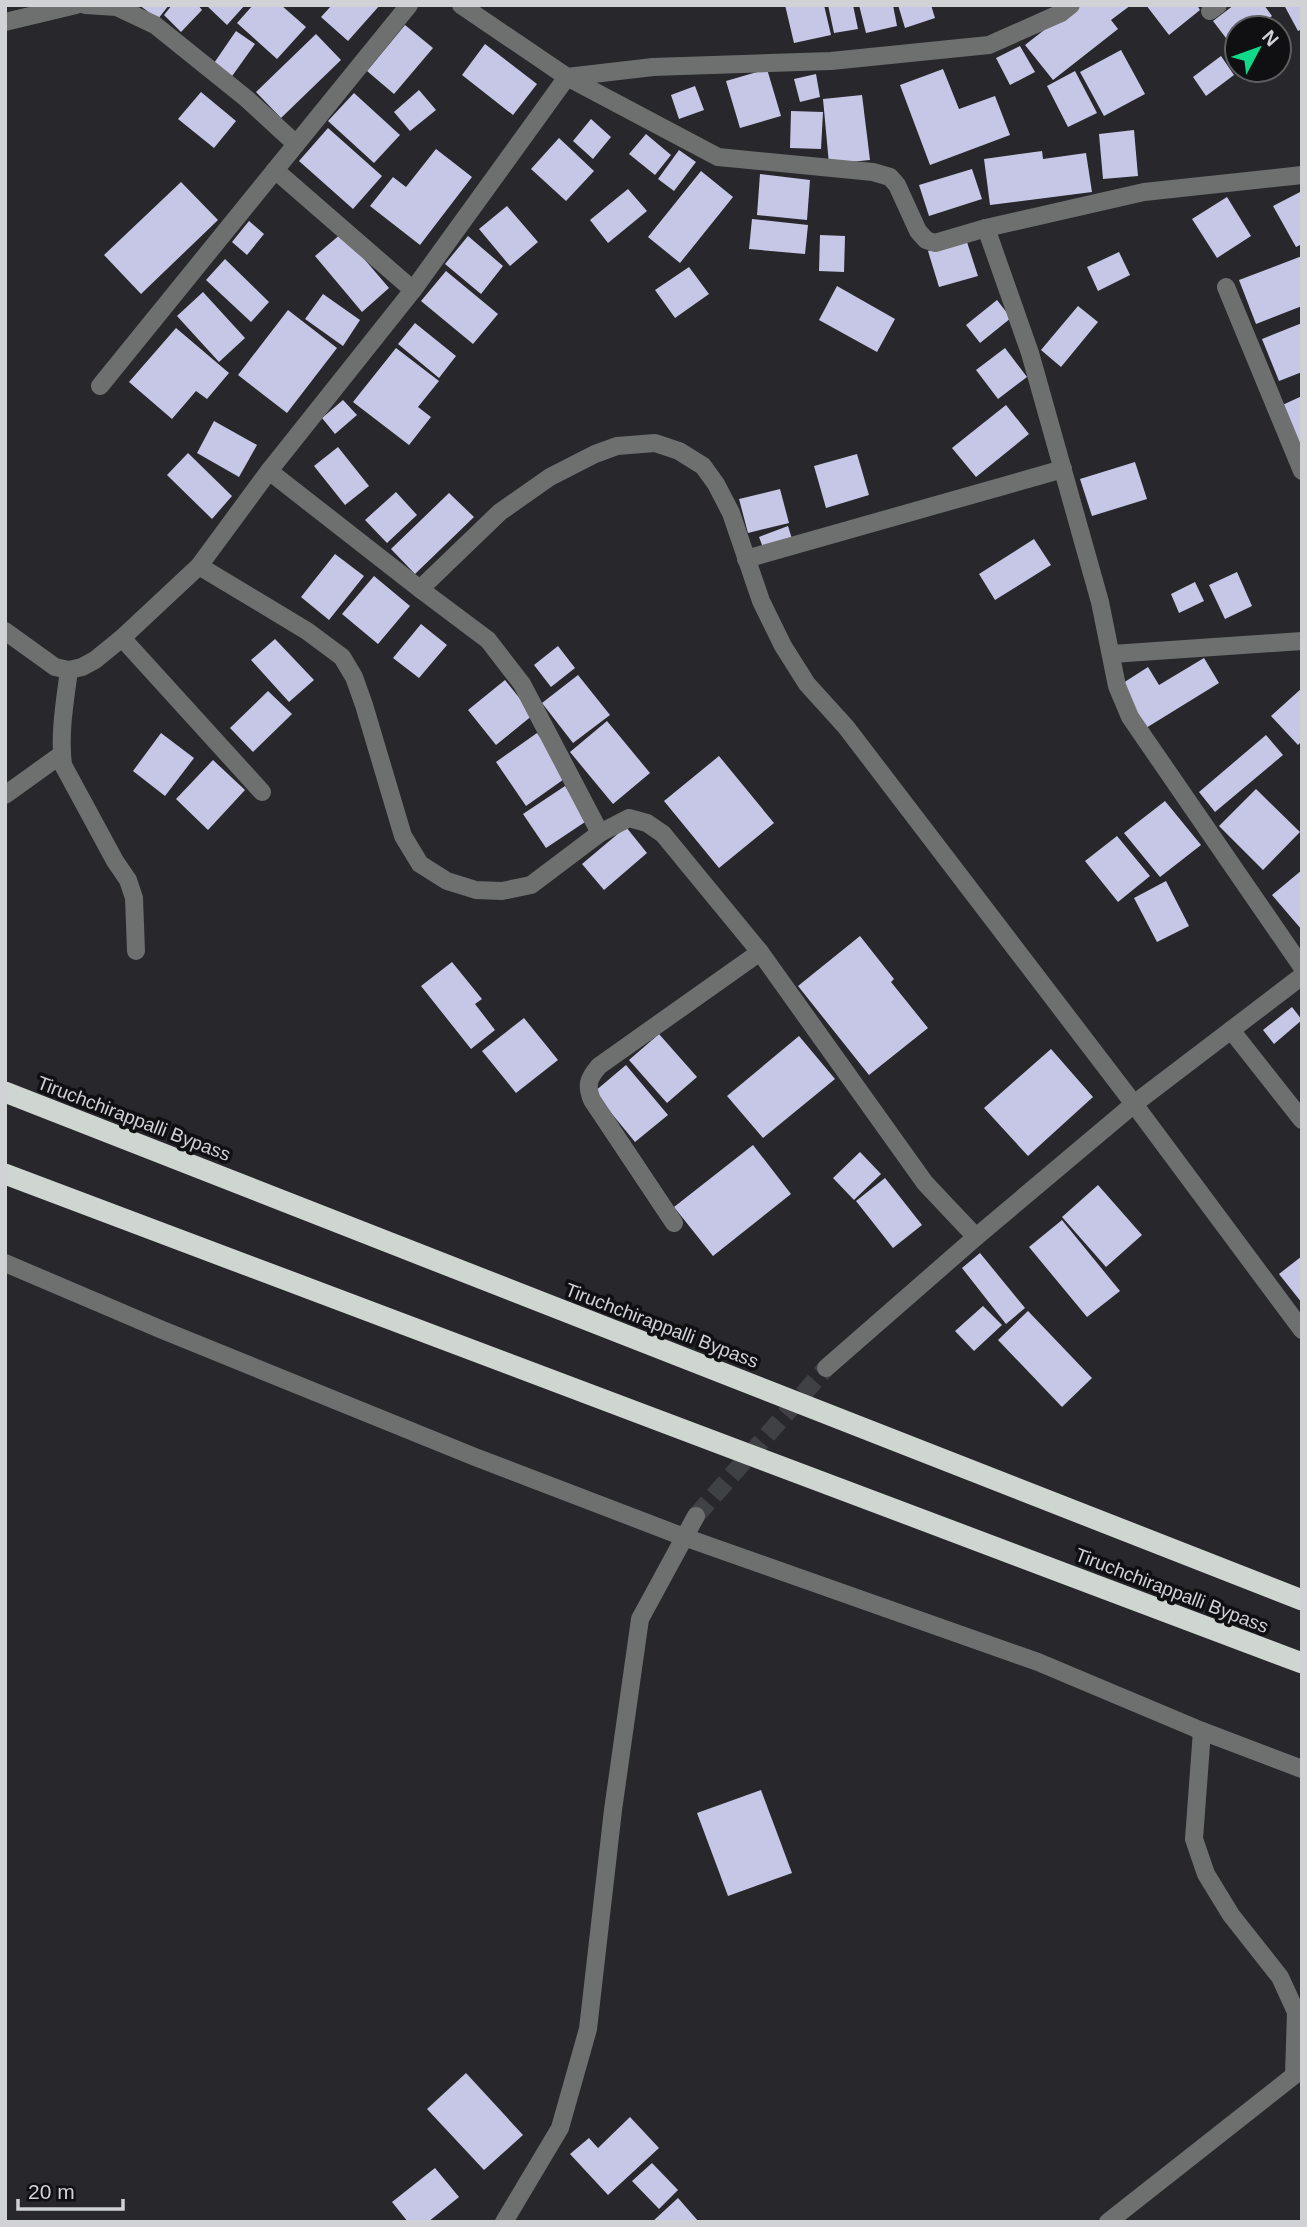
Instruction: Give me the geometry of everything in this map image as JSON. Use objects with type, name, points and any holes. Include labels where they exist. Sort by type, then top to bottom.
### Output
[{"type":"highway","name":"Tiruchchirappalli Bypass","points":[[5,1092],[1302,1600]]},
{"type":"highway","name":"Tiruchchirappalli Bypass","points":[[5,1174],[1302,1663]]},
{"type":"street","points":[[5,22],[76,5]]},
{"type":"street","points":[[85,5],[117,6],[155,25],[247,99],[296,145]]},
{"type":"street","points":[[100,386],[409,5]]},
{"type":"street","points":[[461,5],[567,77],[718,157],[873,172],[890,177],[897,185],[918,231],[926,240],[935,243],[986,228],[1144,192],[1302,175]]},
{"type":"street","points":[[5,631],[55,667],[69,670],[95,660],[199,566],[269,471],[412,290],[567,77],[653,67],[831,61],[989,45],[1061,13],[1071,5]]},
{"type":"street","points":[[275,170],[412,290]]},
{"type":"street","points":[[986,228],[1030,353],[1100,602],[1117,686],[1130,717],[1302,967]]},
{"type":"street","points":[[1226,287],[1302,471]]},
{"type":"street","points":[[419,589],[500,512],[550,477],[595,454],[617,446],[655,443],[679,451],[703,466],[731,513],[761,601],[783,646],[807,684],[846,727],[1134,1104],[1302,1330]]},
{"type":"street","points":[[746,559],[1063,469]]},
{"type":"street","points":[[269,471],[488,640],[522,684],[600,833]]},
{"type":"street","points":[[199,566],[326,643],[342,657],[354,677],[364,705],[403,836],[420,864],[447,881],[476,890],[502,891],[531,885],[600,833],[629,818],[647,823],[663,834],[760,952],[925,1183],[976,1237]]},
{"type":"street","points":[[122,638],[262,792]]},
{"type":"street","points":[[1112,654],[1302,641]]},
{"type":"street","points":[[69,670],[62,754],[68,775],[128,880],[134,898],[136,951]]},
{"type":"street","points":[[5,795],[62,754]]},
{"type":"street","points":[[674,1223],[592,1100],[588,1089],[589,1078],[599,1066],[760,952]]},
{"type":"street","points":[[826,1368],[1134,1104],[1302,976]]},
{"type":"street","points":[[1231,1030],[1302,1119]]},
{"type":"street","points":[[5,1263],[330,1399],[684,1538],[1038,1662],[1202,1731],[1302,1769]]},
{"type":"street","points":[[504,2222],[560,2128],[588,2029],[613,1810],[640,1619],[695,1516]]},
{"type":"street","points":[[1108,2222],[1298,2072],[1296,2012],[1280,1977],[1231,1915],[1206,1874],[1194,1839],[1202,1731]]},
{"type":"building","points":[[139,5],[169,5],[158,19]]},
{"type":"building","points":[[172,5],[198,5],[202,10],[181,32],[164,15]]},
{"type":"building","points":[[206,5],[245,5],[227,25]]},
{"type":"building","points":[[253,5],[281,5],[306,27],[277,59],[237,23]]},
{"type":"building","points":[[332,5],[380,5],[348,41],[321,17]]},
{"type":"building","points":[[785,5],[824,5],[831,35],[794,43]]},
{"type":"building","points":[[828,5],[853,5],[858,29],[834,33]]},
{"type":"building","points":[[859,5],[893,5],[897,26],[866,33]]},
{"type":"building","points":[[898,5],[931,5],[935,18],[905,28]]},
{"type":"building","points":[[1076,5],[1131,5],[1111,20],[1118,29],[1053,80],[1025,45]]},
{"type":"building","points":[[1146,5],[1197,5],[1200,10],[1169,35]]},
{"type":"building","points":[[1234,5],[1264,5],[1271,14],[1223,14],[1223,34],[1213,21]]},
{"type":"building","points":[[1284,5],[1302,5],[1302,29],[1298,31],[1293,22],[1293,14],[1289,14]]},
{"type":"building","points":[[405,25],[433,48],[394,94],[367,71]]},
{"type":"building","points":[[236,31],[255,44],[230,79],[212,66]]},
{"type":"building","points":[[316,34],[341,60],[281,118],[256,92]]},
{"type":"building","points":[[485,44],[537,84],[513,115],[462,75]]},
{"type":"building","points":[[1020,46],[1035,72],[1010,85],[996,58]]},
{"type":"building","points":[[1121,50],[1145,94],[1104,116],[1080,72]]},
{"type":"building","points":[[1221,56],[1223,59],[1223,83],[1206,96],[1193,77]]},
{"type":"building","points":[[767,69],[781,116],[740,128],[726,81]]},
{"type":"building","points":[[943,69],[959,109],[995,96],[1010,135],[930,165],[900,85]]},
{"type":"building","points":[[1075,71],[1097,113],[1068,127],[1047,86]]},
{"type":"building","points":[[816,74],[820,97],[800,102],[794,79]]},
{"type":"building","points":[[695,86],[704,110],[679,119],[671,95]]},
{"type":"building","points":[[419,90],[436,110],[410,131],[394,112]]},
{"type":"building","points":[[201,92],[236,121],[214,148],[178,119]]},
{"type":"building","points":[[354,93],[400,135],[374,163],[328,121]]},
{"type":"building","points":[[862,95],[870,160],[829,164],[823,99]]},
{"type":"building","points":[[791,111],[823,112],[821,149],[790,148]]},
{"type":"building","points":[[591,119],[611,137],[593,159],[573,141]]},
{"type":"building","points":[[328,128],[382,176],[353,209],[299,161]]},
{"type":"building","points":[[1134,130],[1138,176],[1103,179],[1099,134]]},
{"type":"building","points":[[646,134],[671,155],[655,175],[629,154]]},
{"type":"building","points":[[559,138],[594,171],[566,201],[531,169]]},
{"type":"building","points":[[436,149],[472,177],[420,245],[370,206],[393,177],[406,187]]},
{"type":"building","points":[[679,150],[696,162],[674,191],[658,179]]},
{"type":"building","points":[[1042,151],[1043,159],[1086,153],[1092,192],[990,205],[984,159]]},
{"type":"building","points":[[972,169],[982,199],[929,216],[919,185]]},
{"type":"building","points":[[701,171],[733,197],[680,263],[648,237]]},
{"type":"building","points":[[760,174],[810,180],[807,220],[757,215]]},
{"type":"building","points":[[181,182],[218,220],[141,294],[104,255]]},
{"type":"building","points":[[628,189],[647,211],[608,243],[590,220]]},
{"type":"building","points":[[1302,191],[1302,244],[1296,247],[1273,206]]},
{"type":"building","points":[[1227,197],[1251,236],[1217,258],[1192,219]]},
{"type":"building","points":[[507,206],[538,242],[510,266],[479,229]]},
{"type":"building","points":[[752,219],[808,225],[805,254],[749,249]]},
{"type":"building","points":[[249,221],[264,234],[247,255],[232,242]]},
{"type":"building","points":[[342,233],[389,288],[362,312],[315,256]]},
{"type":"building","points":[[820,235],[845,236],[844,272],[819,271]]},
{"type":"building","points":[[468,236],[503,266],[481,294],[445,264]]},
{"type":"building","points":[[966,239],[978,276],[939,287],[928,251]]},
{"type":"building","points":[[1119,252],[1130,275],[1098,291],[1087,267]]},
{"type":"building","points":[[1302,256],[1302,306],[1256,324],[1239,280]]},
{"type":"building","points":[[225,259],[269,302],[251,322],[206,280]]},
{"type":"building","points":[[689,267],[709,294],[675,318],[655,290]]},
{"type":"building","points":[[446,271],[498,314],[473,344],[421,301]]},
{"type":"building","points":[[837,286],[895,319],[877,352],[819,320]]},
{"type":"building","points":[[203,292],[245,338],[219,362],[177,316]]},
{"type":"building","points":[[323,294],[360,320],[343,346],[305,319]]},
{"type":"building","points":[[997,300],[1011,318],[980,343],[966,325]]},
{"type":"building","points":[[1078,306],[1098,322],[1061,367],[1041,350]]},
{"type":"building","points":[[288,310],[337,348],[287,413],[238,375]]},
{"type":"building","points":[[415,323],[456,356],[439,378],[398,344]]},
{"type":"building","points":[[1302,323],[1302,372],[1279,381],[1262,339]]},
{"type":"building","points":[[176,328],[229,373],[207,399],[196,391],[172,419],[129,382]]},
{"type":"building","points":[[396,348],[439,381],[418,407],[431,417],[409,445],[353,402]]},
{"type":"building","points":[[1005,348],[1027,377],[998,399],[976,370]]},
{"type":"building","points":[[1302,396],[1302,447],[1298,448],[1278,407]]},
{"type":"building","points":[[343,400],[357,415],[335,434],[322,418]]},
{"type":"building","points":[[1006,405],[1029,434],[976,477],[952,448]]},
{"type":"building","points":[[214,421],[257,445],[239,477],[197,453]]},
{"type":"building","points":[[338,447],[369,486],[345,505],[314,466]]},
{"type":"building","points":[[188,453],[232,496],[212,519],[167,475]]},
{"type":"building","points":[[857,454],[869,495],[826,508],[814,466]]},
{"type":"building","points":[[1135,462],[1147,499],[1092,516],[1080,479]]},
{"type":"building","points":[[780,489],[789,523],[748,533],[739,499]]},
{"type":"building","points":[[396,492],[417,515],[387,543],[365,520]]},
{"type":"building","points":[[449,493],[474,517],[415,574],[391,549]]},
{"type":"building","points":[[788,526],[793,542],[765,553],[759,537]]},
{"type":"building","points":[[1034,539],[1051,565],[995,600],[979,574]]},
{"type":"building","points":[[335,554],[364,576],[329,620],[301,597]]},
{"type":"building","points":[[1237,572],[1252,606],[1225,619],[1209,585]]},
{"type":"building","points":[[374,576],[410,606],[378,644],[342,614]]},
{"type":"building","points":[[1195,582],[1204,601],[1179,613],[1171,594]]},
{"type":"building","points":[[421,624],[447,645],[419,678],[393,658]]},
{"type":"building","points":[[275,639],[314,680],[289,702],[251,660]]},
{"type":"building","points":[[558,646],[575,668],[551,687],[534,665]]},
{"type":"building","points":[[1204,658],[1219,683],[1146,728],[1120,685],[1148,667],[1159,685]]},
{"type":"building","points":[[578,675],[610,715],[573,743],[542,703]]},
{"type":"building","points":[[505,680],[533,715],[496,745],[468,710]]},
{"type":"building","points":[[1302,688],[1302,741],[1298,745],[1271,716]]},
{"type":"building","points":[[268,691],[292,714],[253,752],[230,728]]},
{"type":"building","points":[[607,721],[650,773],[613,804],[570,752]]},
{"type":"building","points":[[161,733],[194,758],[165,796],[133,771]]},
{"type":"building","points":[[537,733],[567,777],[526,806],[496,762]]},
{"type":"building","points":[[1266,735],[1283,755],[1215,812],[1199,792]]},
{"type":"building","points":[[719,756],[774,823],[719,868],[664,801]]},
{"type":"building","points":[[213,760],[245,790],[208,830],[176,799]]},
{"type":"building","points":[[565,786],[588,820],[546,848],[523,814]]},
{"type":"building","points":[[1256,789],[1300,832],[1263,870],[1219,826]]},
{"type":"building","points":[[1165,801],[1201,845],[1160,877],[1124,833]]},
{"type":"building","points":[[626,827],[647,853],[604,890],[582,864]]},
{"type":"building","points":[[1117,836],[1150,876],[1118,902],[1085,861]]},
{"type":"building","points":[[1302,870],[1302,930],[1272,895]]},
{"type":"building","points":[[1166,881],[1189,926],[1157,942],[1134,898]]},
{"type":"building","points":[[860,936],[894,979],[891,982],[928,1028],[869,1075],[798,986]]},
{"type":"building","points":[[452,962],[482,999],[475,1004],[495,1030],[471,1049],[421,986]]},
{"type":"building","points":[[1292,1007],[1302,1020],[1274,1044],[1263,1030]]},
{"type":"building","points":[[524,1018],[558,1060],[516,1093],[482,1051]]},
{"type":"building","points":[[659,1034],[697,1077],[667,1103],[629,1060]]},
{"type":"building","points":[[799,1036],[835,1079],[763,1138],[727,1096]]},
{"type":"building","points":[[1051,1049],[1093,1097],[1028,1156],[984,1108]]},
{"type":"building","points":[[626,1065],[668,1115],[635,1142],[594,1092]]},
{"type":"building","points":[[753,1145],[791,1194],[713,1256],[674,1207]]},
{"type":"building","points":[[860,1152],[881,1174],[854,1200],[833,1178]]},
{"type":"building","points":[[885,1178],[922,1225],[893,1248],[856,1201]]},
{"type":"building","points":[[1098,1185],[1142,1235],[1106,1267],[1062,1217]]},
{"type":"building","points":[[1062,1220],[1120,1291],[1087,1317],[1029,1247]]},
{"type":"building","points":[[980,1253],[1025,1308],[1006,1324],[962,1268]]},
{"type":"building","points":[[1302,1256],[1302,1303],[1279,1274]]},
{"type":"building","points":[[983,1306],[1002,1325],[974,1351],[955,1331]]},
{"type":"building","points":[[1028,1311],[1092,1378],[1062,1407],[998,1340]]},
{"type":"building","points":[[761,1790],[792,1873],[728,1896],[697,1813]]},
{"type":"building","points":[[466,2073],[523,2135],[484,2170],[427,2109]]},
{"type":"building","points":[[630,2117],[659,2148],[608,2195],[570,2154],[589,2138],[598,2148]]},
{"type":"building","points":[[652,2163],[678,2190],[659,2209],[632,2181]]},
{"type":"building","points":[[435,2168],[459,2197],[428,2222],[408,2222],[392,2202]]},
{"type":"building","points":[[678,2198],[699,2222],[652,2222]]},
{"type":"tunnel","points":[[696,1516],[826,1368]]}]
